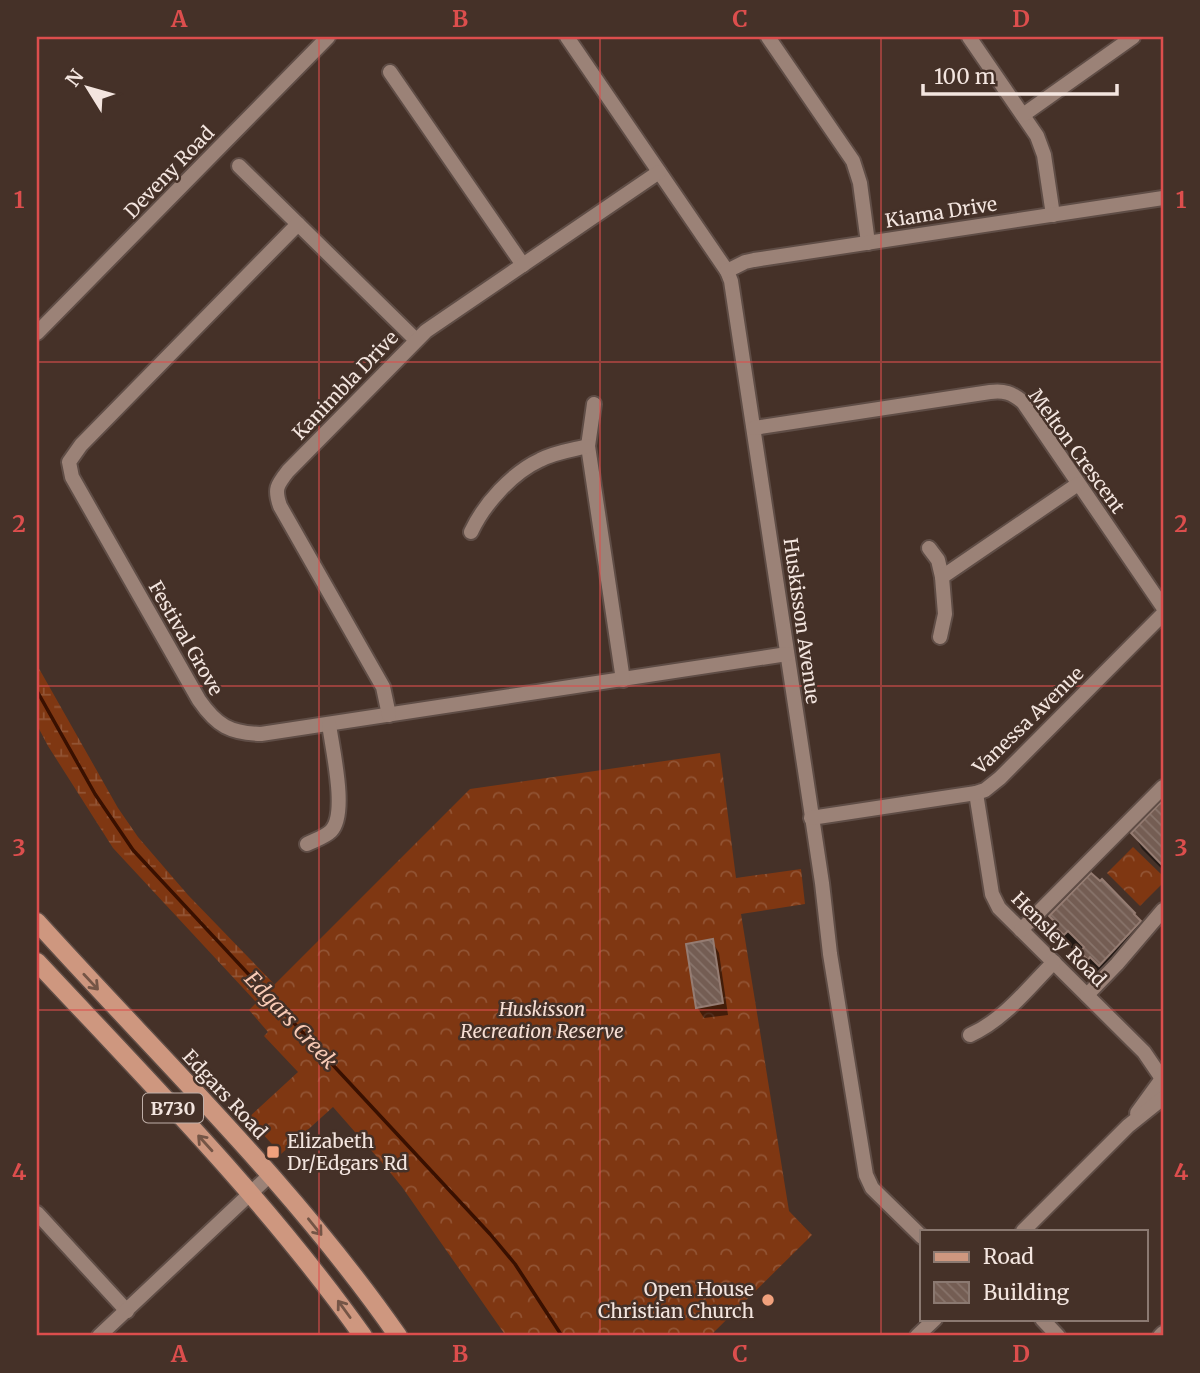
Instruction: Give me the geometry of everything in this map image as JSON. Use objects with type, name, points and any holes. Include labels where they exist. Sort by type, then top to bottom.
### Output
[{"type":"main road","name":"Edgars Road","points":[[40,931],[271,1174],[318,1230],[398,1336]]},
{"type":"main road","name":"B730","points":[[37,961],[251,1193],[325,1283],[363,1336]]},
{"type":"street","name":"Deveny Road","points":[[37,333],[328,37]]},
{"type":"street","name":"Huskisson Avenue","points":[[567,37],[727,271],[731,281],[822,883],[830,954],[866,1175],[872,1188],[920,1235]]},
{"type":"street","points":[[768,37],[848,153],[856,169],[868,243]]},
{"type":"street","points":[[969,37],[1037,136],[1044,155],[1053,215]]},
{"type":"street","points":[[1023,115],[1133,37]]},
{"type":"street","points":[[390,72],[523,265]]},
{"type":"street","points":[[239,166],[416,340]]},
{"type":"street","name":"Kanimbla Drive","points":[[389,715],[383,687],[280,506],[276,489],[288,471],[416,340],[659,172]]},
{"type":"street","name":"Kiama Drive","points":[[727,271],[754,260],[1163,198]]},
{"type":"street","name":"Festival Grove","points":[[298,224],[81,445],[71,458],[69,469],[199,700],[215,720],[242,733],[261,734],[787,654]]},
{"type":"street","name":"Melton Crescent","points":[[754,428],[1000,391],[1015,395],[1023,402],[1163,607]]},
{"type":"street","points":[[594,404],[588,446],[622,680]]},
{"type":"street","points":[[471,531],[488,503],[528,466],[553,454],[588,446]]},
{"type":"street","points":[[942,577],[1078,484]]},
{"type":"street","points":[[929,548],[938,560],[942,577],[944,614],[940,638]]},
{"type":"street","name":"Vanessa Avenue","points":[[811,818],[985,790],[1163,614]]},
{"type":"street","points":[[307,844],[332,830],[340,814],[329,724]]},
{"type":"street","points":[[1021,930],[1163,787]]},
{"type":"street","name":"Hensley Road","points":[[976,793],[992,894],[999,908],[1143,1052],[1162,1077]]},
{"type":"street","points":[[1087,995],[1163,910]]},
{"type":"street","points":[[970,1035],[996,1020],[1054,962]]},
{"type":"street","points":[[1128,1126],[1162,1077]]},
{"type":"street","points":[[1024,1230],[1128,1126],[1163,1098]]},
{"type":"street","points":[[99,1336],[271,1174]]},
{"type":"street","points":[[37,1213],[127,1311]]},
{"type":"street","points":[[918,1336],[934,1320]]},
{"type":"street","points":[[1043,1320],[1058,1336]]},
{"type":"green space","points":[[37,665],[118,808],[138,837],[188,895],[274,984],[256,1002],[113,848],[37,725]]},
{"type":"green space","name":"Huskisson Recreation Reserve","points":[[720,753],[736,878],[801,869],[805,904],[741,914],[789,1211],[812,1235],[710,1336],[506,1336],[402,1187],[333,1107],[281,1154],[248,1118],[298,1072],[264,1036],[268,1032],[249,1010],[470,789]]},
{"type":"green space","points":[[1133,847],[1163,876],[1163,883],[1140,906],[1107,873]]},
{"type":"building","points":[[1163,800],[1163,866],[1131,833]]},
{"type":"building","points":[[1091,873],[1100,881],[1102,879],[1141,921],[1099,966],[1080,952],[1084,947],[1068,931],[1064,935],[1055,927],[1057,924],[1049,916]]},
{"type":"building","points":[[713,939],[723,1003],[696,1008],[686,944]]},
{"type":"waterway","name":"Edgars Creek","points":[[37,691],[95,794],[133,850],[490,1234],[515,1264],[562,1336]]},
{"type":"place","name":"Elizabeth Dr/Edgars Rd","points":[[273,1152]]},
{"type":"place","name":"Open House Christian Church","points":[[768,1300]]}]
